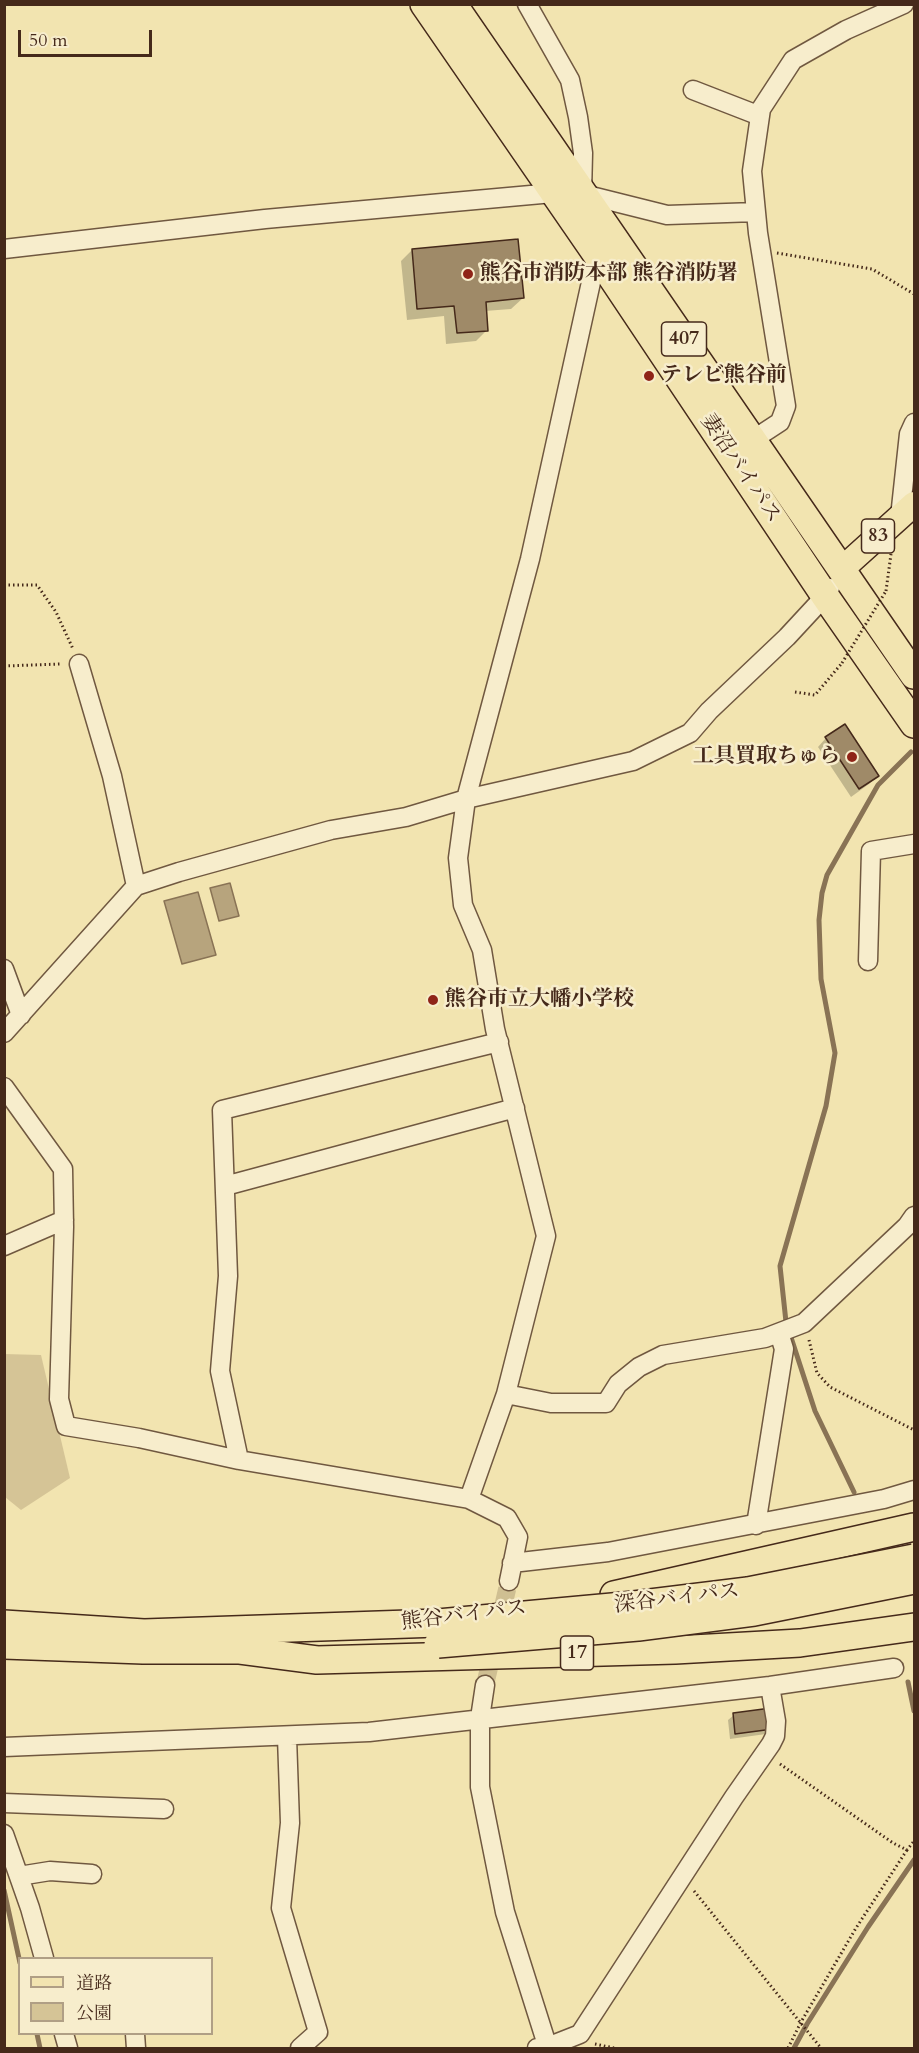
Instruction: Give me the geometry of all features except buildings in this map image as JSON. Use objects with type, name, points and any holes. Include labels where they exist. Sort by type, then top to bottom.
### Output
[{"type":"highway","name":"妻沼バイパス","points":[[424,4],[553,193],[576,205],[597,255],[825,596],[915,724]]},
{"type":"highway","name":"妻沼バイパス","points":[[453,4],[576,205],[754,439],[915,675]]},
{"type":"highway","name":"熊谷バイパス","points":[[4,1645],[143,1650],[240,1650],[438,1634],[915,1527]]},
{"type":"highway","name":"深谷バイパス","points":[[438,1634],[748,1591],[915,1558]]},
{"type":"highway","name":"深谷バイパス","points":[[438,1634],[638,1627],[742,1613],[915,1580]]},
{"type":"highway","name":"熊谷バイパス","points":[[4,1624],[144,1633],[438,1634]]},
{"type":"highway","name":"17","points":[[240,1650],[316,1660],[675,1650],[800,1643],[915,1627]]},
{"type":"main road","name":"83","points":[[842,569],[907,510]]},
{"type":"street","points":[[527,4],[570,80],[583,153],[576,205],[667,215],[756,212]]},
{"type":"street","points":[[754,439],[780,422],[786,406],[761,250],[752,171],[761,109],[793,60],[846,30],[904,4]]},
{"type":"street","points":[[693,90],[760,116]]},
{"type":"street","points":[[4,249],[266,219],[553,193]]},
{"type":"street","points":[[469,1499],[506,1394],[546,1236],[499,1042],[482,950],[463,905],[458,858],[466,799],[530,560],[597,255]]},
{"type":"street","points":[[907,510],[909,434],[915,423]]},
{"type":"street","points":[[4,1033],[136,886],[178,872],[331,830],[406,817],[466,799],[633,761],[690,734],[709,711],[787,637],[825,596],[842,569]]},
{"type":"street","points":[[79,664],[112,776],[136,886]]},
{"type":"street","points":[[868,961],[871,851],[915,844]]},
{"type":"street","points":[[4,969],[21,1015]]},
{"type":"street","points":[[239,1460],[220,1371],[228,1276],[222,1110],[499,1042]]},
{"type":"street","points":[[4,1087],[63,1168],[64,1220],[59,1399],[66,1426],[140,1438],[239,1460],[469,1499],[507,1518],[518,1536],[511,1572],[756,1525],[884,1499],[915,1490]]},
{"type":"street","points":[[225,1186],[515,1108]]},
{"type":"street","points":[[506,1394],[551,1403],[606,1403],[618,1384],[639,1367],[663,1354],[765,1338],[802,1324],[908,1226],[915,1216]]},
{"type":"street","points":[[4,1246],[64,1220]]},
{"type":"street","points":[[756,1525],[784,1348],[780,1332]]},
{"type":"street","points":[[4,1747],[369,1732],[770,1686],[894,1668]]},
{"type":"street","points":[[484,1685],[480,1718],[480,1787],[505,1912],[544,2048],[580,2034],[771,1744],[775,1736],[776,1721],[770,1686]]},
{"type":"street","points":[[287,1737],[290,1823],[281,1908],[318,2032],[300,2049]]},
{"type":"street","points":[[4,1803],[164,1809]]},
{"type":"street","points":[[4,1834],[15,1883],[43,1957]]},
{"type":"street","points":[[15,1883],[50,1870],[92,1874]]},
{"type":"path","points":[[761,250],[872,269],[915,294]]},
{"type":"path","points":[[795,692],[815,695],[842,663],[886,591],[891,549]]},
{"type":"path","points":[[4,585],[37,585],[56,612],[79,664],[4,666]]},
{"type":"path","points":[[802,1324],[817,1373],[830,1387],[915,1430]]},
{"type":"path","points":[[764,1753],[893,1843],[907,1850]]},
{"type":"path","points":[[788,2049],[801,2022],[856,1928],[915,1841]]},
{"type":"path","points":[[682,1876],[821,2049]]},
{"type":"green space","points":[[4,1354],[41,1355],[70,1478],[21,1510],[5,1497]]},
{"type":"shaded area","points":[[230,883],[239,916],[219,921],[210,888]]},
{"type":"shaded area","points":[[198,892],[216,955],[182,964],[164,901]]},
{"type":"waterway","points":[[854,1492],[815,1411],[786,1322],[780,1266],[826,1106],[835,1053],[821,979],[819,920],[822,893],[827,875],[878,785],[911,752]]},
{"type":"waterway","points":[[908,1682],[914,1711]]},
{"type":"waterway","points":[[794,2048],[868,1927],[914,1860]]},
{"type":"waterway","points":[[4,1890],[19,1957]]},
{"type":"waterway","points":[[37,2035],[40,2048]]},
{"type":"tunnel","points":[[485,1685],[509,1581]]},
{"type":"place","name":"熊谷市消防本部 熊谷消防署","points":[[468,274]]},
{"type":"place","name":"テレビ熊谷前","points":[[649,376]]},
{"type":"place","name":"工具買取ちゅら","points":[[852,757]]},
{"type":"place","name":"熊谷市立大幡小学校","points":[[433,1000]]}]
